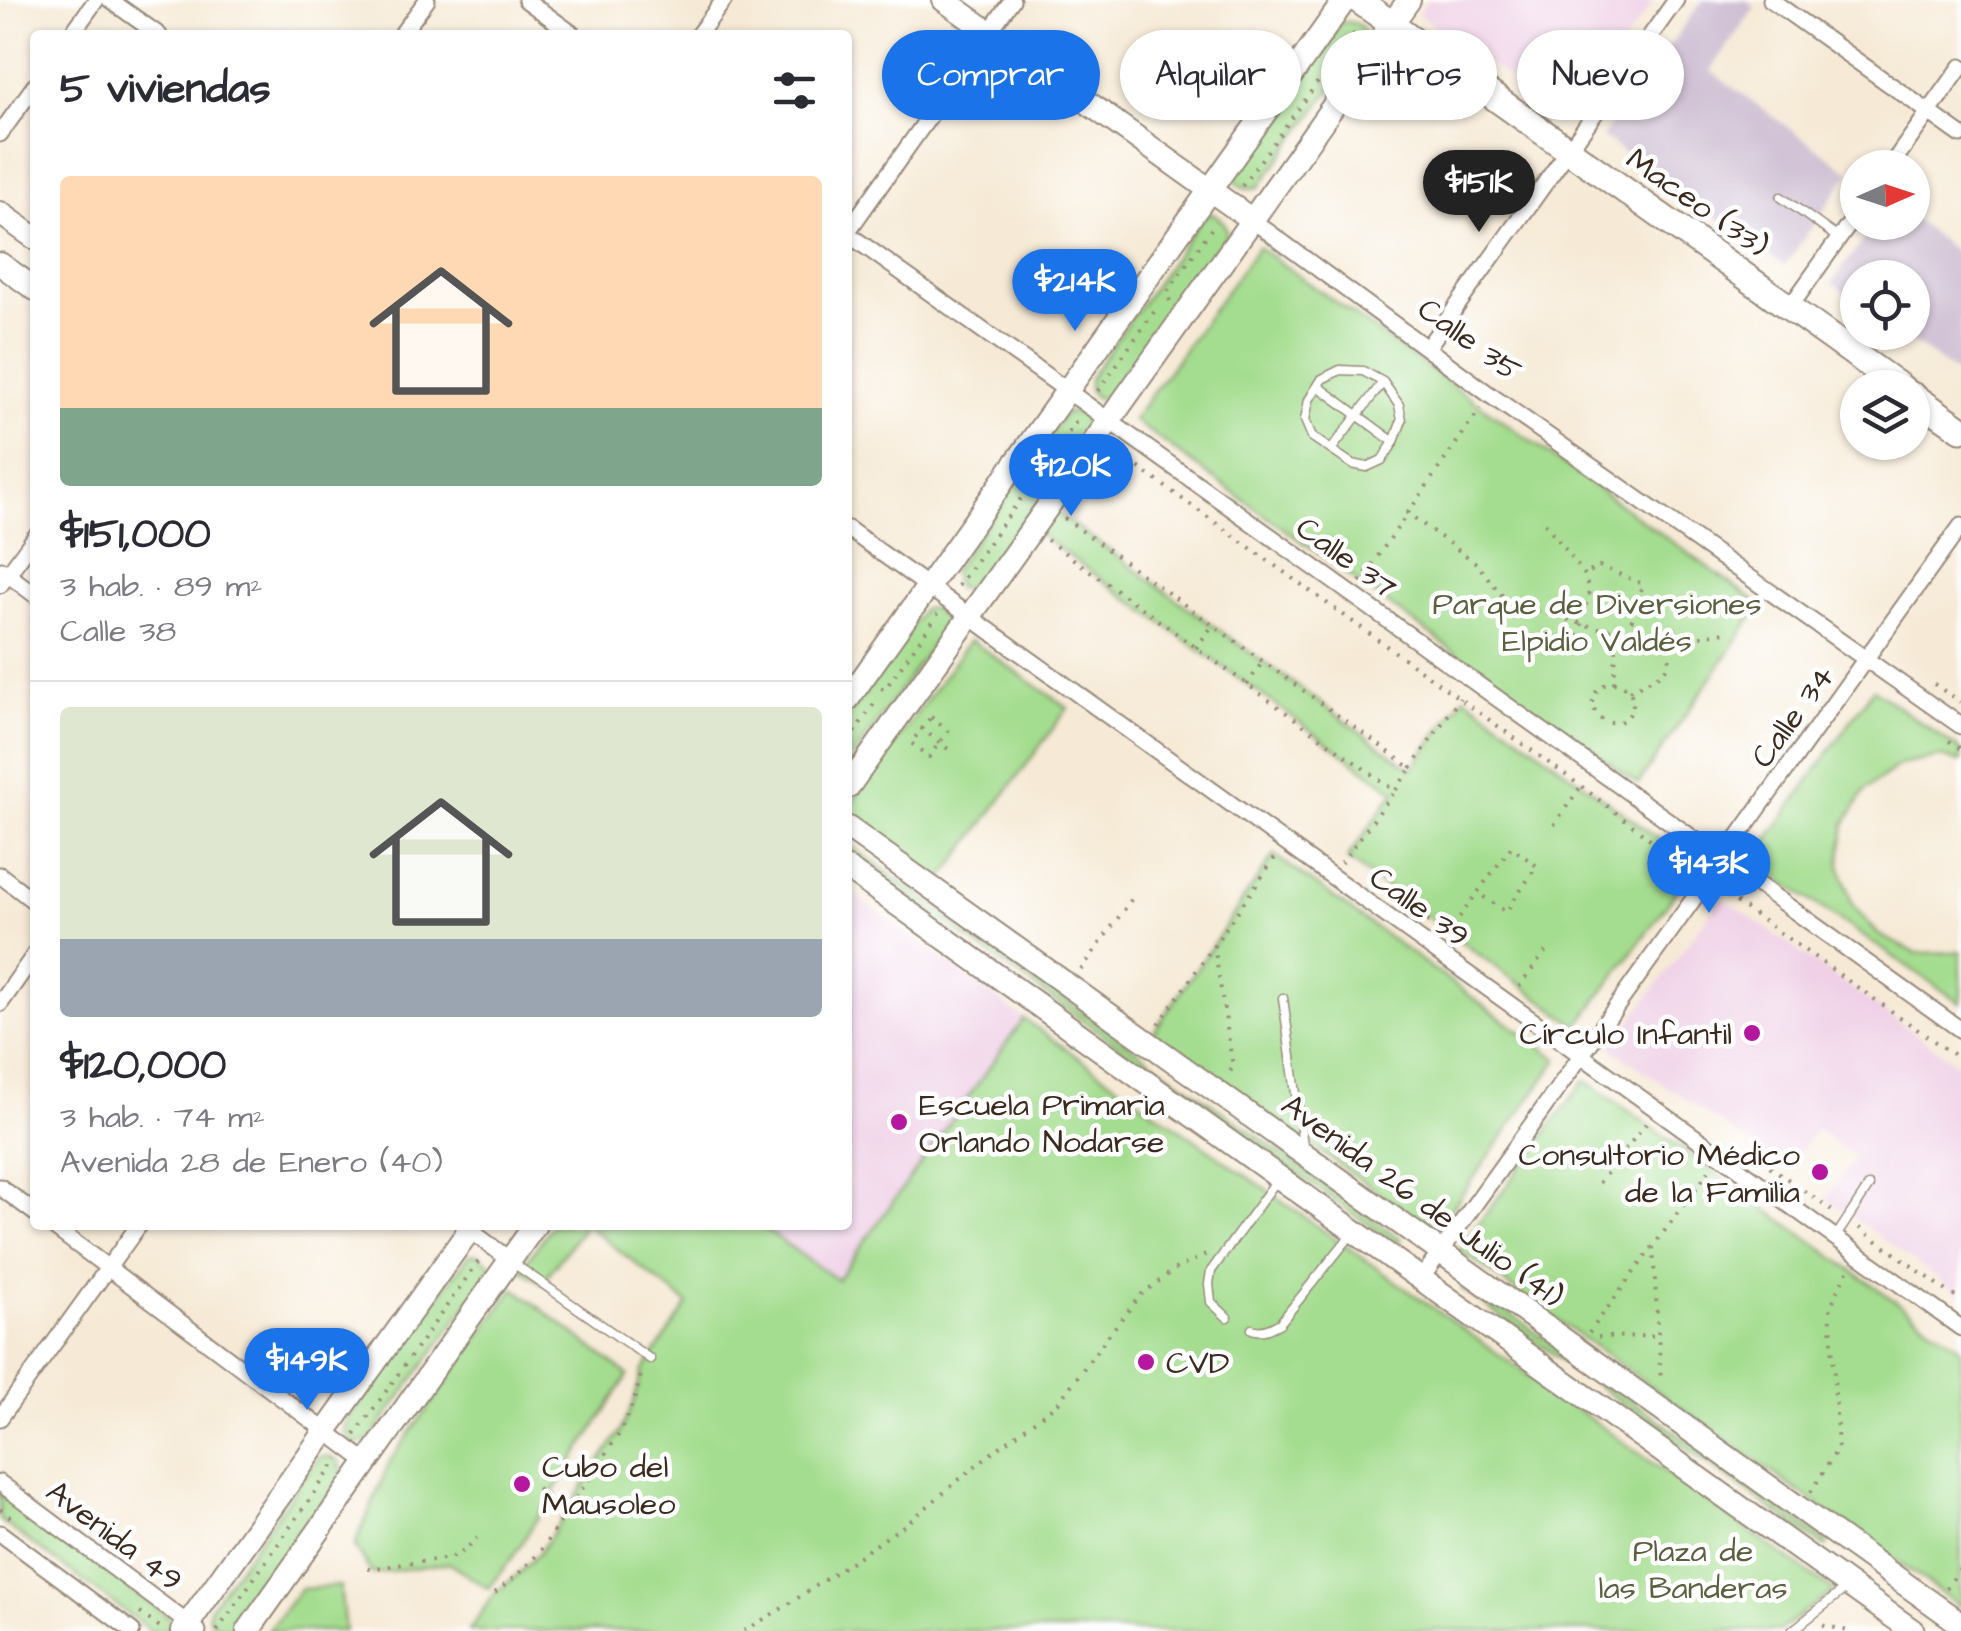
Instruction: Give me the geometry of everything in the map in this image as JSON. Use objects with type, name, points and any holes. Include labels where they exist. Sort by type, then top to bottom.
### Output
[{"type":"main road","name":"Calle 35","points":[[944,0],[986,30]]},
{"type":"main road","points":[[852,693],[1345,0]]},
{"type":"main road","name":"Maceo (33)","points":[[1358,0],[1877,370]]},
{"type":"main road","points":[[852,780],[1409,0]]},
{"type":"main road","name":"Calle 35","points":[[1100,112],[1252,220]]},
{"type":"main road","points":[[0,212],[30,234]]},
{"type":"main road","points":[[0,264],[30,285]]},
{"type":"main road","points":[[1930,407],[1961,429]]},
{"type":"main road","name":"Avenida 26 de Julio (41)","points":[[852,831],[1961,1624]]},
{"type":"main road","name":"Avenida 26 de Julio (41)","points":[[852,872],[1913,1631]]},
{"type":"main road","points":[[190,1629],[466,1230]]},
{"type":"main road","points":[[248,1631],[531,1230]]},
{"type":"main road","points":[[1849,1586],[1870,1558]]},
{"type":"street","points":[[75,30],[96,0]]},
{"type":"street","points":[[110,0],[152,30]]},
{"type":"street","points":[[405,30],[427,0]]},
{"type":"street","points":[[526,0],[567,30]]},
{"type":"street","points":[[702,30],[724,0]]},
{"type":"street","points":[[990,30],[1012,0]]},
{"type":"street","points":[[1426,348],[1676,0]]},
{"type":"street","points":[[1771,0],[1961,136]]},
{"type":"street","points":[[1903,150],[1961,68]]},
{"type":"street","points":[[0,134],[30,92]]},
{"type":"street","points":[[852,226],[927,120]]},
{"type":"street","name":"Calle 35","points":[[1252,220],[1490,395],[1961,726]]},
{"type":"street","name":"Calle 37","points":[[852,235],[1088,406],[1103,429],[1351,594],[1961,1030]]},
{"type":"street","points":[[1790,306],[1840,236]]},
{"type":"street","name":"Calle 34","points":[[1421,1280],[1961,526]]},
{"type":"street","name":"Calle 39","points":[[852,532],[1961,1328]]},
{"type":"street","points":[[30,543],[3,576],[30,591]]},
{"type":"street","points":[[0,875],[30,898]]},
{"type":"street","points":[[0,1004],[30,961]]},
{"type":"street","points":[[0,1186],[30,1209]]},
{"type":"street","points":[[58,1230],[367,1462]]},
{"type":"street","points":[[0,1418],[135,1230]]},
{"type":"street","points":[[472,1230],[510,1260]]},
{"type":"street","name":"Avenida 49","points":[[0,1483],[190,1629]]},
{"type":"street","name":"Avenida 49","points":[[0,1533],[132,1631]]},
{"type":"lane","points":[[1780,197],[1838,239]]},
{"type":"lane","points":[[1340,370],[1363,371],[1383,382],[1399,405],[1402,420],[1382,460],[1367,467],[1352,464],[1312,436],[1305,420],[1309,400],[1322,380],[1340,370]]},
{"type":"lane","points":[[1330,450],[1383,382]]},
{"type":"lane","points":[[1318,386],[1394,442]]},
{"type":"lane","points":[[1283,998],[1304,1154]]},
{"type":"lane","points":[[1227,1316],[1211,1302],[1211,1271],[1279,1178]]},
{"type":"lane","points":[[1835,1238],[1870,1186]]},
{"type":"lane","points":[[1252,1329],[1258,1332],[1280,1323],[1353,1231]]},
{"type":"lane","points":[[510,1260],[650,1359]]},
{"type":"lane","points":[[1792,1631],[1849,1586]]},
{"type":"path","points":[[1167,293],[1321,78]]},
{"type":"path","points":[[1158,292],[1167,293]]},
{"type":"path","points":[[885,689],[1156,309],[1166,308],[1170,301],[1167,293]]},
{"type":"path","points":[[1152,300],[1156,309]]},
{"type":"path","points":[[1351,594],[1490,395]]},
{"type":"path","points":[[1103,429],[1184,502],[1961,1060]]},
{"type":"path","points":[[1048,506],[1411,768]]},
{"type":"path","points":[[1406,512],[1476,564],[1508,603],[1597,628],[1672,641],[1725,632]]},
{"type":"path","points":[[1545,522],[1585,575],[1589,592],[1576,649]]},
{"type":"path","points":[[1030,530],[1394,791]]},
{"type":"path","points":[[1585,575],[1598,566],[1643,584],[1628,632]]},
{"type":"path","points":[[1629,691],[1664,674],[1670,666],[1675,622]]},
{"type":"path","points":[[1196,648],[1213,625]]},
{"type":"path","points":[[1614,683],[1618,631]]},
{"type":"path","points":[[1247,685],[1263,661]]},
{"type":"path","points":[[1332,876],[1473,681]]},
{"type":"path","points":[[1614,683],[1622,685],[1633,698],[1632,713],[1620,723],[1604,722],[1592,702],[1600,688],[1614,683]]},
{"type":"path","points":[[876,701],[873,694],[879,688],[885,689]]},
{"type":"path","points":[[885,689],[888,695]]},
{"type":"path","points":[[876,701],[884,702]]},
{"type":"path","points":[[852,735],[876,701]]},
{"type":"path","points":[[931,718],[948,731],[928,757],[911,743],[931,718]]},
{"type":"path","points":[[1554,825],[1581,786]]},
{"type":"path","points":[[1147,1042],[1285,843]]},
{"type":"path","points":[[1435,951],[1512,847],[1538,866],[1506,912],[1478,893]]},
{"type":"path","points":[[1069,986],[1133,897]]},
{"type":"path","points":[[1214,945],[1233,1068],[1216,1092]]},
{"type":"path","points":[[1507,1003],[1549,947]]},
{"type":"path","points":[[1599,1183],[1657,1110]]},
{"type":"path","points":[[1658,1336],[1587,1337],[1720,1156]]},
{"type":"path","points":[[1800,1509],[1838,1448],[1830,1307],[1870,1236]]},
{"type":"path","points":[[217,1631],[490,1245]]},
{"type":"path","points":[[1653,1247],[1661,1409]]},
{"type":"path","points":[[744,1631],[908,1522],[1058,1403],[1142,1294],[1175,1269],[1225,1249]]},
{"type":"path","points":[[495,1593],[539,1553],[619,1434],[650,1359]]},
{"type":"path","points":[[537,1488],[567,1510]]},
{"type":"path","points":[[368,1569],[450,1558],[477,1538]]},
{"type":"path","points":[[1806,1620],[1848,1631]]},
{"type":"shaded area","points":[[1428,0],[1654,0],[1633,30],[1517,30],[1517,84],[1497,70],[1497,30],[1441,30],[1418,14]]},
{"type":"shaded area","points":[[1703,0],[1746,0],[1755,7],[1710,71],[1840,165],[1840,186],[1785,266],[1602,137],[1615,120],[1684,120],[1684,30],[1681,30]]},
{"type":"shaded area","points":[[1930,232],[1961,256],[1961,377],[1924,350],[1930,350],[1930,260],[1849,260],[1864,240],[1930,240]]},
{"type":"shaded area","points":[[1840,272],[1840,289],[1832,283]]},
{"type":"shaded area","name":"Escuela Primaria Orlando Nodarse","points":[[852,896],[1024,1019],[837,1280],[766,1230],[852,1230]]},
{"type":"shaded area","name":"Círculo Infantil","points":[[1722,897],[1961,1066],[1961,1295],[1826,1198],[1855,1158],[1816,1129],[1787,1169],[1611,1048]]},
{"type":"green space","points":[[1342,22],[1352,22],[1363,30],[1336,30]]},
{"type":"green space","points":[[1321,51],[1321,103],[1259,187],[1239,185],[1233,179],[1235,169],[1271,120],[1301,120],[1301,78]]},
{"type":"green space","points":[[1211,213],[1222,220],[1227,234],[1114,396],[1094,397],[1089,379],[1203,216]]},
{"type":"green space","name":"Parque de Diversiones Elpidio Valdés","points":[[1258,247],[1761,605],[1638,784],[1133,420]]},
{"type":"green space","points":[[1065,413],[1081,413],[1088,431],[975,589],[957,588],[952,572]]},
{"type":"green space","points":[[1053,510],[1412,769],[1465,696],[1695,866],[1578,1026],[1347,859],[1395,791],[1037,533]]},
{"type":"green space","points":[[932,608],[944,617],[946,625],[852,758],[852,710],[923,609]]},
{"type":"green space","points":[[970,640],[1068,708],[941,881],[852,816],[852,802]]},
{"type":"green space","points":[[1873,689],[1961,751],[1961,762],[1940,757],[1900,765],[1866,789],[1845,824],[1840,865],[1852,904],[1879,935],[1916,953],[1961,952],[1961,1003],[1753,861]]},
{"type":"green space","points":[[852,847],[1401,1239],[1397,1245],[852,856]]},
{"type":"green space","points":[[1274,855],[1558,1059],[1435,1232],[1152,1034]]},
{"type":"green space","name":"CVD","points":[[1024,1019],[1834,1591],[1779,1631],[469,1631],[495,1593],[539,1553],[619,1434],[642,1372],[688,1304],[592,1230],[766,1230],[837,1280]]},
{"type":"green space","points":[[1585,1080],[1961,1348],[1961,1607],[1459,1250]]},
{"type":"green space","points":[[548,1230],[581,1230],[542,1283],[521,1269]]},
{"type":"green space","points":[[477,1253],[491,1265],[491,1272],[369,1441],[351,1442],[345,1424],[469,1255]]},
{"type":"green space","points":[[1467,1283],[1826,1540],[1827,1546],[1462,1289]]},
{"type":"green space","points":[[514,1288],[628,1375],[512,1558],[488,1588],[448,1563],[372,1574],[355,1546],[390,1461]]},
{"type":"green space","points":[[319,1457],[338,1460],[344,1475],[234,1628],[217,1627],[209,1619],[209,1608]]},
{"type":"green space","points":[[0,1493],[173,1620],[165,1631],[151,1631],[0,1520]]},
{"type":"green space","points":[[340,1586],[345,1631],[268,1631],[300,1589]]},
{"type":"place","name":"Círculo Infantil","points":[[1752,1033]]},
{"type":"place","name":"Escuela Primaria Orlando Nodarse","points":[[899,1122]]},
{"type":"place","name":"Consultorio Médico de la Familia","points":[[1820,1172]]},
{"type":"place","name":"CVD","points":[[1146,1362]]},
{"type":"place","name":"Cubo del Mausoleo","points":[[522,1484]]},
{"type":"park label","name":"Plaza de las Banderas","points":[[1693,1568]]}]
